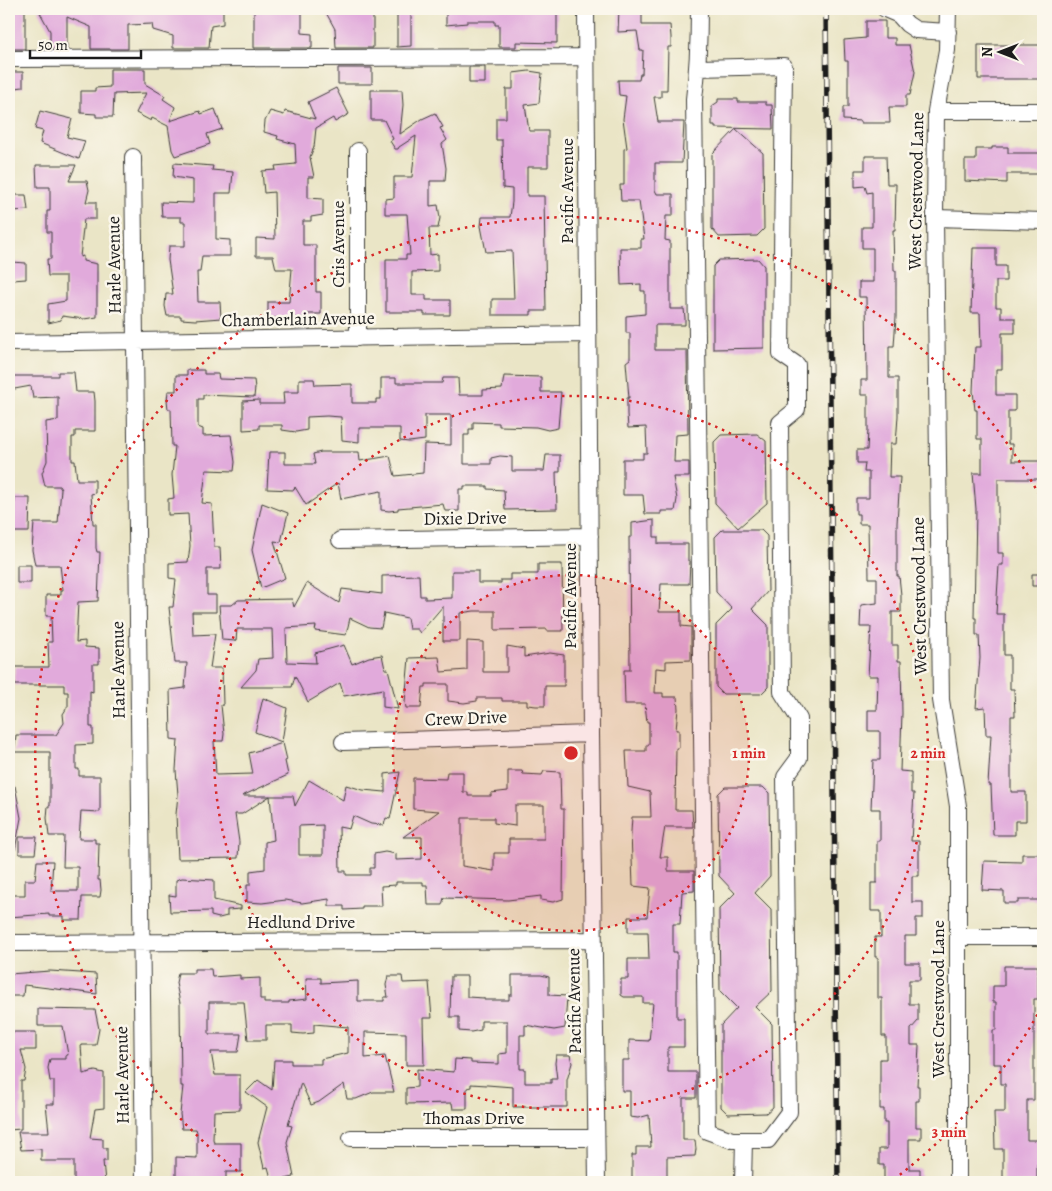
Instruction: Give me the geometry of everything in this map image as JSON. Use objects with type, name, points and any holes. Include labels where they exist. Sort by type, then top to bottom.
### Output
[{"type":"street","name":"Pacific Avenue","points":[[586,9],[591,734],[597,1182]]},
{"type":"street","points":[[698,68],[784,66],[780,354],[797,364],[797,409],[780,423],[782,692],[799,719],[799,758],[785,777],[790,1112],[768,1140],[732,1140],[707,1131],[694,109],[698,68],[699,9]]},
{"type":"street","points":[[885,9],[916,30],[948,32]]},
{"type":"street","name":"West Crestwood Lane","points":[[948,9],[948,32],[936,111],[935,218],[941,700],[958,806],[958,1182]]},
{"type":"street","points":[[9,60],[586,57]]},
{"type":"street","points":[[936,111],[1043,111]]},
{"type":"street","name":"Cris Avenue","points":[[358,150],[358,338]]},
{"type":"street","name":"Harle Avenue","points":[[132,157],[144,1182]]},
{"type":"street","points":[[935,218],[1043,221]]},
{"type":"street","name":"Chamberlain Avenue","points":[[9,343],[588,334]]},
{"type":"street","name":"Dixie Drive","points":[[340,540],[590,536]]},
{"type":"street","name":"Crew Drive","points":[[343,742],[591,734]]},
{"type":"street","points":[[958,937],[1043,937]]},
{"type":"street","name":"Hedlund Drive","points":[[9,943],[593,940]]},
{"type":"street","name":"Thomas Drive","points":[[351,1138],[596,1138]]},
{"type":"street","points":[[743,1182],[744,1140]]},
{"type":"building","points":[[11,9],[25,9],[25,49],[11,49]]},
{"type":"building","points":[[38,9],[223,9],[223,24],[211,26],[209,48],[173,48],[173,36],[153,30],[152,24],[128,25],[128,49],[91,49],[91,27],[67,17],[67,49],[50,49],[50,31]]},
{"type":"building","points":[[254,9],[302,9],[302,33],[312,34],[312,48],[254,48]]},
{"type":"building","points":[[324,9],[373,9],[373,48],[336,48],[335,29]]},
{"type":"building","points":[[397,9],[411,9],[411,46],[397,47]]},
{"type":"building","points":[[446,9],[557,9],[557,43],[516,42],[516,47],[499,47],[499,25],[495,25],[495,21],[467,21],[467,23],[446,25]]},
{"type":"building","points":[[619,9],[642,9],[642,25],[670,25],[671,47],[668,47],[667,90],[661,90],[661,97],[654,97],[658,122],[684,122],[682,163],[655,163],[655,190],[657,194],[673,194],[673,216],[666,216],[665,240],[670,241],[670,309],[684,309],[685,325],[655,325],[655,350],[687,350],[688,434],[675,435],[674,462],[689,462],[689,477],[673,477],[677,499],[675,511],[661,511],[661,514],[645,514],[643,495],[623,495],[623,459],[643,459],[643,453],[647,453],[646,427],[628,428],[627,398],[629,398],[626,362],[630,359],[630,333],[626,333],[626,316],[645,314],[645,291],[641,291],[641,284],[621,285],[620,248],[641,248],[641,239],[644,239],[639,201],[621,201],[620,185],[624,185],[624,149],[627,148],[623,119],[626,96],[619,95],[618,80],[639,80],[640,74],[642,74],[643,50],[640,50],[637,31],[618,32]]},
{"type":"building","points":[[866,21],[885,21],[885,38],[895,38],[895,45],[909,45],[915,72],[910,95],[906,95],[906,107],[889,107],[890,123],[861,123],[861,121],[843,120],[843,107],[848,107],[848,61],[845,61],[844,40],[866,38]]},
{"type":"building","points":[[978,45],[1043,45],[1043,79],[978,79]]},
{"type":"building","points":[[469,67],[485,67],[485,83],[469,83]]},
{"type":"building","points":[[338,68],[372,68],[372,84],[338,84]]},
{"type":"building","points":[[110,69],[145,69],[145,84],[165,96],[163,99],[175,107],[170,121],[200,111],[201,114],[215,109],[222,129],[207,134],[210,144],[175,156],[172,150],[168,126],[152,118],[151,121],[136,113],[146,93],[114,94],[113,117],[96,117],[96,114],[81,113],[81,91],[95,91],[95,88],[110,87]]},
{"type":"building","points":[[529,71],[542,73],[539,103],[525,105],[529,131],[548,131],[548,167],[527,167],[527,196],[544,196],[546,311],[531,311],[531,315],[492,315],[492,299],[514,299],[512,251],[486,252],[481,226],[482,217],[510,217],[512,189],[503,188],[502,140],[496,140],[496,118],[506,118],[506,89],[513,89],[513,73]]},
{"type":"building","points":[[9,72],[23,72],[23,87],[9,89]]},
{"type":"building","points":[[336,88],[349,114],[335,122],[333,118],[316,128],[314,147],[310,157],[314,177],[308,177],[308,198],[323,199],[323,215],[311,217],[311,221],[303,221],[303,245],[316,245],[316,292],[321,292],[321,314],[307,314],[307,318],[268,318],[268,302],[289,302],[292,269],[276,269],[273,256],[256,256],[256,238],[275,239],[274,192],[264,193],[262,171],[276,170],[275,166],[296,164],[295,144],[277,139],[278,136],[264,132],[265,121],[270,111],[284,115],[285,111],[315,119],[308,102]]},
{"type":"building","points":[[371,90],[402,90],[403,105],[400,134],[422,119],[435,113],[443,127],[440,128],[447,140],[442,144],[446,168],[445,181],[430,181],[430,206],[438,205],[440,218],[438,228],[429,228],[430,255],[438,254],[438,271],[412,272],[412,295],[426,295],[426,300],[450,300],[450,315],[424,315],[424,312],[386,312],[386,259],[406,259],[406,255],[410,255],[407,214],[385,214],[385,199],[394,198],[394,177],[412,177],[416,136],[398,149],[395,149],[390,141],[393,139],[384,120],[371,120]]},
{"type":"building","points":[[718,99],[738,99],[738,102],[766,102],[766,105],[772,105],[773,129],[715,128],[715,125],[712,125],[712,106],[718,102]]},
{"type":"building","points":[[40,111],[72,119],[67,137],[85,141],[79,159],[40,143],[43,131],[35,129]]},
{"type":"building","points":[[736,129],[763,153],[764,229],[757,236],[719,237],[712,229],[712,154]]},
{"type":"building","points":[[992,147],[1008,147],[1008,153],[1043,153],[1043,174],[1007,174],[1007,183],[965,181],[965,160],[976,160],[976,149],[992,149]]},
{"type":"building","points":[[865,156],[886,156],[887,184],[896,184],[895,230],[893,230],[894,271],[896,271],[896,317],[894,346],[889,346],[889,378],[898,378],[898,416],[896,444],[890,444],[889,477],[900,477],[897,523],[897,576],[899,576],[901,612],[892,612],[892,645],[898,645],[898,661],[901,661],[900,771],[911,772],[911,793],[914,793],[911,841],[919,841],[919,876],[912,876],[912,902],[923,902],[923,918],[916,918],[916,936],[905,936],[905,963],[920,963],[920,980],[909,980],[909,1004],[918,1004],[918,1021],[911,1029],[911,1045],[919,1045],[917,1086],[919,1086],[919,1101],[916,1101],[916,1127],[921,1127],[921,1139],[909,1139],[909,1169],[920,1169],[920,1182],[884,1182],[884,1165],[879,1165],[879,1149],[887,1149],[887,1123],[884,1123],[884,1109],[880,1109],[880,1059],[886,1059],[886,1036],[882,1036],[882,998],[878,998],[878,957],[875,957],[875,937],[881,937],[881,911],[871,911],[871,883],[877,883],[877,841],[880,841],[880,809],[871,809],[873,760],[880,760],[880,731],[868,731],[868,710],[877,710],[878,676],[868,676],[871,627],[860,627],[861,605],[877,603],[877,578],[869,578],[868,524],[859,524],[859,514],[856,514],[856,498],[869,498],[869,472],[864,472],[865,463],[857,463],[857,450],[867,450],[868,430],[868,395],[861,395],[861,380],[867,380],[866,297],[859,297],[859,282],[873,282],[873,248],[862,248],[862,227],[872,227],[872,192],[867,193],[865,186],[855,187],[855,170],[865,170]]},
{"type":"building","points":[[174,163],[213,166],[212,170],[233,172],[231,193],[216,193],[216,239],[230,240],[230,256],[202,256],[200,272],[197,272],[198,302],[220,302],[221,318],[195,320],[181,319],[181,316],[167,316],[165,306],[166,294],[173,294],[168,260],[169,246],[185,246],[185,222],[181,222],[181,217],[162,217],[161,202],[193,203],[193,180],[173,177]]},
{"type":"building","points":[[36,165],[76,165],[69,181],[87,181],[89,190],[86,202],[96,202],[96,219],[84,219],[80,257],[83,256],[83,261],[97,264],[97,317],[84,319],[62,316],[61,320],[48,323],[48,304],[66,301],[66,276],[48,276],[47,259],[51,259],[51,232],[47,232],[47,211],[50,211],[50,187],[37,187]]},
{"type":"building","points":[[16,195],[26,195],[28,210],[12,211]]},
{"type":"building","points":[[973,248],[996,248],[996,266],[1006,266],[1006,281],[996,281],[996,307],[1001,307],[1001,318],[1015,318],[1015,333],[1002,333],[1002,369],[996,369],[996,395],[1015,395],[1015,411],[1008,411],[1008,444],[1012,444],[1012,461],[1043,461],[1043,479],[998,479],[998,553],[1003,553],[1003,565],[999,565],[996,614],[1004,614],[1004,655],[1010,655],[1010,689],[1014,689],[1015,716],[1011,716],[1011,792],[1026,792],[1026,821],[1015,821],[1015,835],[993,835],[991,785],[988,785],[991,735],[986,735],[985,707],[976,708],[980,658],[979,635],[976,635],[976,618],[974,618],[976,509],[973,473],[982,473],[982,439],[977,439],[977,410],[975,410],[973,391],[975,347],[981,347],[980,313],[971,313]]},
{"type":"building","points":[[758,259],[764,266],[764,348],[713,349],[713,266],[719,260]]},
{"type":"building","points":[[12,262],[26,263],[26,279],[12,280]]},
{"type":"building","points":[[187,370],[204,370],[204,374],[218,374],[219,379],[254,380],[255,388],[254,397],[203,395],[203,399],[198,399],[198,427],[203,429],[203,436],[231,435],[235,462],[234,471],[206,470],[202,503],[212,504],[214,547],[220,547],[221,569],[207,569],[207,595],[216,595],[216,612],[192,612],[193,635],[215,634],[210,668],[222,668],[223,705],[221,705],[224,734],[223,741],[214,741],[216,775],[253,774],[249,753],[283,743],[287,760],[285,761],[288,775],[242,796],[270,796],[242,814],[235,814],[239,842],[238,858],[178,859],[176,770],[178,740],[171,739],[170,690],[185,688],[187,663],[175,663],[169,607],[173,607],[176,579],[169,578],[169,563],[188,562],[190,546],[188,514],[168,515],[168,499],[174,498],[172,475],[175,446],[172,446],[171,409],[168,409],[167,400],[168,391],[176,391],[176,375],[187,375]]},
{"type":"building","points":[[58,372],[74,372],[76,392],[94,392],[95,401],[95,431],[75,431],[75,437],[72,437],[72,461],[75,461],[77,480],[95,480],[95,493],[91,494],[93,524],[96,524],[97,552],[100,552],[98,601],[78,602],[76,642],[85,641],[85,647],[99,648],[99,664],[93,664],[93,692],[90,691],[90,727],[93,727],[93,744],[76,745],[76,769],[79,769],[79,776],[100,776],[100,812],[81,811],[79,839],[95,839],[95,843],[99,843],[98,880],[100,880],[101,890],[100,897],[82,897],[81,920],[64,920],[64,916],[49,916],[49,914],[9,917],[9,895],[25,895],[25,880],[35,880],[37,861],[53,861],[51,891],[78,891],[78,867],[63,867],[64,836],[49,836],[47,818],[48,806],[50,806],[50,752],[14,752],[16,735],[56,735],[64,723],[63,714],[68,706],[68,692],[64,692],[64,685],[15,685],[14,677],[15,667],[49,667],[48,642],[52,642],[51,616],[46,616],[46,595],[61,595],[61,590],[63,590],[60,565],[35,565],[32,550],[34,523],[58,523],[61,489],[59,486],[45,486],[42,473],[47,461],[46,422],[58,420],[58,397],[33,398],[31,386],[9,390],[9,376],[58,376]]},
{"type":"building","points":[[504,376],[541,377],[541,392],[561,392],[558,428],[548,430],[536,427],[499,426],[499,423],[473,422],[473,429],[469,429],[469,435],[464,435],[464,464],[491,464],[491,458],[500,456],[512,457],[512,471],[544,471],[546,455],[560,455],[560,472],[556,472],[557,509],[505,510],[504,490],[487,489],[487,486],[464,486],[464,489],[459,489],[459,511],[445,511],[443,504],[398,508],[398,510],[389,511],[381,510],[381,491],[341,499],[338,483],[306,505],[295,487],[294,490],[267,489],[269,452],[285,452],[285,464],[315,464],[313,454],[321,452],[359,452],[360,461],[390,456],[395,476],[423,473],[424,444],[451,445],[451,415],[425,415],[425,440],[409,442],[400,441],[400,428],[359,428],[359,442],[342,440],[341,417],[307,417],[307,430],[296,432],[282,430],[282,425],[259,425],[259,429],[243,430],[243,401],[259,400],[259,404],[284,404],[283,392],[299,392],[299,379],[314,379],[315,385],[352,384],[352,403],[376,403],[376,399],[381,399],[381,378],[396,378],[396,383],[442,383],[443,378],[458,378],[459,395],[483,395],[483,390],[502,389]]},
{"type":"building","points":[[757,434],[766,441],[767,503],[738,528],[715,503],[714,442],[721,435]]},
{"type":"building","points":[[15,498],[30,498],[29,532],[9,532],[9,510],[14,510]]},
{"type":"building","points":[[262,503],[288,513],[281,542],[274,541],[285,578],[261,588],[252,550]]},
{"type":"building","points":[[654,520],[654,537],[658,537],[658,544],[688,544],[688,561],[690,561],[689,584],[661,584],[659,612],[681,612],[681,626],[691,627],[691,660],[666,661],[666,669],[656,668],[655,693],[663,693],[663,697],[677,697],[676,730],[679,730],[679,748],[676,748],[675,810],[692,810],[693,827],[665,827],[660,857],[668,857],[668,871],[694,871],[694,891],[682,892],[680,924],[673,924],[673,952],[677,952],[677,1018],[684,1018],[684,1047],[668,1047],[668,1072],[696,1072],[696,1098],[683,1098],[683,1140],[695,1140],[696,1149],[695,1156],[667,1157],[667,1182],[632,1182],[632,1155],[636,1155],[636,1147],[651,1147],[649,1115],[638,1118],[630,1117],[630,1091],[622,1091],[622,1060],[629,1060],[629,1040],[649,1041],[653,1003],[643,1003],[643,997],[624,997],[621,995],[621,979],[628,979],[628,959],[649,959],[648,932],[628,932],[628,917],[647,917],[650,888],[633,886],[632,817],[651,817],[650,792],[628,787],[626,751],[646,751],[646,745],[649,745],[649,722],[647,722],[645,704],[625,704],[624,670],[630,670],[629,537],[632,537],[632,523]]},
{"type":"building","points":[[722,530],[761,530],[767,536],[768,591],[752,609],[768,625],[768,687],[761,694],[723,694],[716,687],[716,625],[732,609],[716,592],[715,537]]},
{"type":"building","points":[[538,564],[562,564],[563,631],[547,631],[547,629],[495,630],[495,611],[474,611],[460,613],[460,641],[443,641],[443,606],[420,633],[417,629],[409,629],[407,618],[384,613],[381,628],[369,627],[350,618],[346,635],[315,631],[316,626],[286,628],[287,662],[316,663],[315,653],[344,645],[352,664],[369,657],[382,655],[385,669],[388,669],[398,709],[383,707],[383,689],[344,696],[340,683],[308,702],[295,676],[292,687],[241,687],[256,670],[258,659],[273,658],[272,629],[237,629],[236,641],[222,640],[219,605],[232,605],[238,600],[292,599],[294,607],[307,583],[339,603],[342,589],[382,594],[382,576],[419,575],[420,596],[425,596],[425,599],[452,598],[452,571],[478,571],[478,583],[501,583],[501,580],[510,580],[510,574],[538,574]]},
{"type":"building","points":[[17,565],[31,565],[31,583],[17,583]]},
{"type":"building","points":[[1032,574],[1043,574],[1043,586],[1032,586]]},
{"type":"building","points":[[467,641],[483,642],[483,672],[507,672],[507,646],[524,649],[524,657],[550,653],[564,655],[564,686],[545,686],[545,706],[536,706],[527,705],[527,701],[502,701],[502,698],[477,698],[477,701],[464,703],[448,701],[448,684],[426,684],[426,687],[423,687],[421,708],[406,708],[409,658],[439,657],[441,672],[467,670]]},
{"type":"building","points":[[263,698],[287,708],[282,742],[255,732]]},
{"type":"building","points":[[508,771],[522,771],[523,774],[542,775],[544,771],[560,772],[561,809],[564,809],[563,899],[553,902],[541,900],[541,896],[508,900],[444,898],[442,905],[428,905],[427,885],[423,885],[423,882],[396,882],[396,885],[381,886],[382,906],[362,906],[362,909],[344,910],[344,906],[329,906],[329,899],[302,903],[286,900],[262,903],[247,902],[247,885],[250,885],[250,871],[265,869],[265,842],[274,840],[270,796],[293,796],[295,806],[309,780],[343,800],[346,785],[363,790],[385,792],[385,774],[400,772],[390,819],[386,818],[384,825],[371,824],[353,816],[349,829],[339,827],[340,871],[346,871],[346,875],[370,875],[370,868],[374,868],[374,854],[385,852],[396,854],[396,860],[422,859],[422,837],[403,837],[439,811],[413,809],[413,778],[446,779],[447,772],[463,772],[463,792],[468,792],[468,796],[491,796],[491,793],[508,791]],"holes":[[[515,805],[544,805],[544,839],[509,839],[509,853],[494,853],[494,871],[462,866],[462,818],[494,818],[494,823],[515,826]],[[323,825],[323,855],[299,855],[299,826]]]},
{"type":"building","points":[[9,786],[15,786],[21,818],[15,850],[9,849]]},
{"type":"building","points":[[725,787],[763,787],[769,793],[770,876],[755,893],[771,909],[772,991],[755,1007],[772,1024],[773,1107],[766,1113],[728,1114],[721,1107],[721,1025],[737,1008],[720,991],[719,909],[735,893],[719,876],[718,794]]},
{"type":"building","points":[[19,837],[37,837],[35,854],[19,854]]},
{"type":"building","points":[[1022,854],[1043,854],[1043,900],[1018,900],[1018,903],[1004,903],[1004,891],[982,890],[984,861],[1022,862]]},
{"type":"building","points":[[182,878],[214,880],[214,900],[241,906],[241,909],[227,910],[227,916],[219,918],[211,916],[211,911],[170,912],[169,895],[176,896],[176,880]]},
{"type":"building","points":[[1004,966],[1038,966],[1038,999],[1034,999],[1034,1100],[1027,1100],[1027,1140],[1043,1140],[1043,1164],[1037,1164],[1037,1182],[1003,1182],[1003,1149],[995,1149],[994,1112],[1005,1112],[1005,1084],[1001,1084],[1001,1064],[993,1064],[993,1030],[996,1030],[996,1002],[993,1002],[993,986],[1004,986]]},
{"type":"building","points":[[194,969],[211,969],[212,977],[240,975],[240,979],[260,978],[260,999],[264,999],[264,1003],[289,1003],[289,1001],[307,999],[306,978],[321,978],[321,983],[358,981],[358,1001],[384,1001],[384,997],[388,997],[386,985],[388,976],[402,976],[403,983],[429,982],[432,1018],[423,1018],[424,1065],[406,1065],[406,1033],[365,1032],[365,1058],[385,1056],[394,1092],[373,1092],[356,1099],[347,1099],[344,1084],[319,1102],[311,1105],[301,1083],[288,1125],[292,1126],[287,1142],[294,1177],[272,1182],[268,1167],[264,1168],[258,1142],[267,1107],[246,1092],[258,1080],[272,1090],[274,1060],[291,1060],[291,1064],[321,1064],[321,1059],[348,1053],[348,1027],[314,1024],[314,1033],[303,1034],[292,1033],[292,1025],[266,1025],[266,1040],[248,1040],[244,1002],[209,1002],[209,1034],[241,1034],[238,1052],[211,1052],[215,1075],[240,1075],[240,1110],[214,1111],[213,1139],[214,1143],[241,1143],[241,1172],[226,1172],[226,1182],[176,1182],[176,1157],[197,1158],[196,1129],[182,1129],[180,1114],[183,1086],[181,1086],[180,1003],[176,983],[178,973],[194,973]]},
{"type":"building","points":[[50,971],[96,974],[97,994],[24,985],[23,996],[9,996],[9,974]]},
{"type":"building","points":[[512,975],[541,975],[549,977],[549,995],[567,996],[565,1028],[554,1030],[525,1025],[525,1035],[520,1035],[520,1069],[525,1069],[525,1083],[551,1083],[551,1079],[557,1079],[556,1055],[570,1055],[572,1063],[567,1080],[567,1107],[513,1107],[513,1087],[471,1084],[471,1087],[467,1088],[467,1109],[453,1109],[452,1103],[406,1104],[406,1088],[417,1087],[417,1069],[454,1072],[455,1059],[471,1060],[471,1063],[499,1064],[499,1054],[507,1053],[507,1021],[481,1021],[481,1030],[471,1032],[459,1031],[459,1017],[450,1017],[451,976],[467,976],[467,997],[484,998],[484,1000],[509,1000],[509,995],[512,995]]},
{"type":"building","points":[[38,1009],[95,1010],[99,1029],[96,1045],[81,1045],[83,1074],[95,1071],[104,1073],[104,1108],[95,1109],[90,1138],[103,1139],[103,1148],[107,1148],[107,1161],[103,1161],[105,1182],[74,1182],[74,1161],[41,1161],[41,1149],[21,1150],[18,1132],[49,1132],[46,1104],[54,1104],[54,1081],[50,1081],[48,1068],[50,1059],[66,1059],[66,1055],[68,1055],[63,1026],[38,1026]]},
{"type":"building","points":[[9,1032],[36,1032],[36,1050],[21,1050],[26,1069],[24,1081],[21,1081],[21,1129],[9,1130]]},
{"type":"railway","points":[[826,9],[838,1182]]}]
